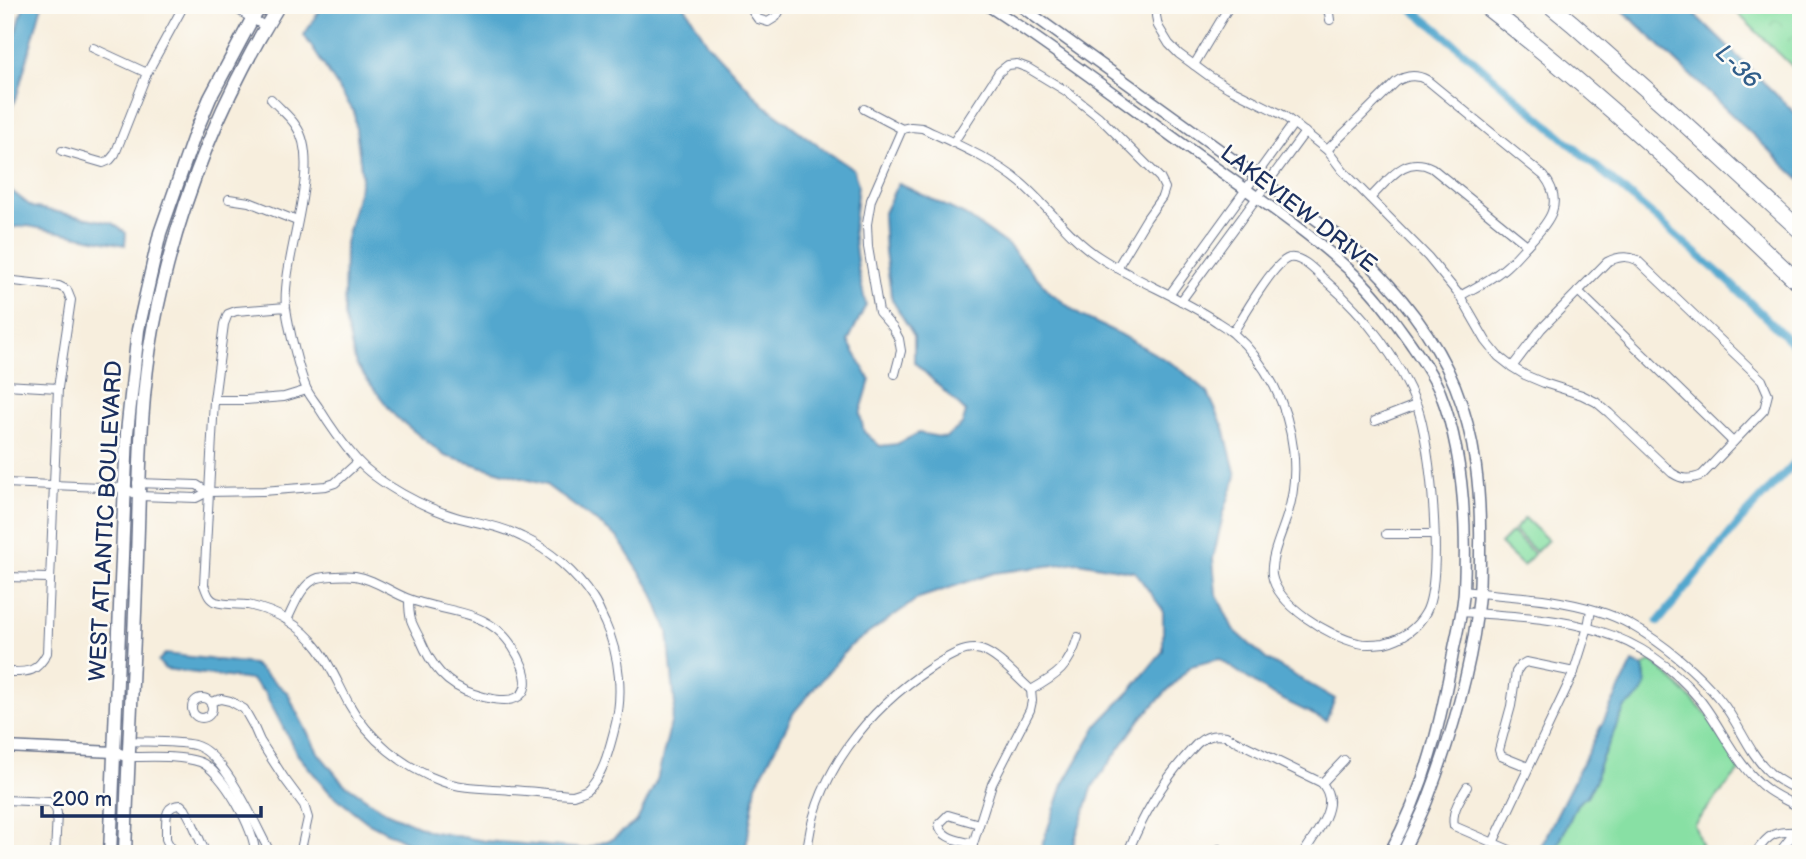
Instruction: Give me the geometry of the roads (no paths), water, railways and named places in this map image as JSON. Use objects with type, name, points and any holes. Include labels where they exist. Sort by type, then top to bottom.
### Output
[{"type":"highway","points":[[1484,5],[1536,45],[1643,137],[1801,285]]},
{"type":"highway","points":[[1550,5],[1801,231]]},
{"type":"main road","name":"WEST ATLANTIC BOULEVARD","points":[[110,854],[124,488],[138,330],[160,233],[181,169],[205,111],[262,5]]},
{"type":"main road","name":"WEST ATLANTIC BOULEVARD","points":[[125,854],[139,489],[152,332],[177,226],[200,162],[220,114],[279,5]]},
{"type":"street","points":[[62,151],[103,163],[110,160],[115,154],[147,73],[184,5]]},
{"type":"street","points":[[230,5],[266,27]]},
{"type":"street","points":[[750,6],[758,19],[768,22],[776,17],[783,5]]},
{"type":"street","name":"LAKEVIEW DRIVE","points":[[988,5],[1326,250],[1359,279],[1386,309],[1429,370],[1440,392],[1458,457],[1464,514],[1464,591],[1438,731],[1412,807],[1389,854]]},
{"type":"street","name":"LAKEVIEW DRIVE","points":[[1019,5],[1343,239],[1373,265],[1433,342],[1454,385],[1469,427],[1480,496],[1477,613],[1466,678],[1447,744],[1426,802],[1402,854]]},
{"type":"street","points":[[1157,5],[1158,26],[1169,44],[1194,65],[1229,88],[1294,123],[1327,150],[1343,171],[1428,257],[1460,296],[1486,341],[1498,356],[1512,367],[1544,383],[1596,402],[1672,473],[1686,479],[1702,474],[1764,410],[1768,394],[1762,380],[1637,260],[1630,257],[1606,262],[1541,329],[1512,367]]},
{"type":"street","points":[[1194,65],[1230,5]]},
{"type":"street","points":[[1324,5],[1330,20]]},
{"type":"street","points":[[93,48],[147,73]]},
{"type":"street","points":[[1067,61],[1077,48]]},
{"type":"street","points":[[953,143],[999,72],[1008,65],[1017,64],[1028,68],[1066,91],[1099,117],[1160,178],[1165,188],[1162,197],[1116,268]]},
{"type":"street","points":[[1327,150],[1402,77],[1419,76],[1544,176],[1554,199],[1552,214],[1546,225],[1508,266],[1460,296]]},
{"type":"street","points":[[271,99],[297,126],[304,141],[304,187],[288,269],[286,307],[307,390],[358,462],[386,483],[416,502],[454,517],[493,525],[522,536],[549,553],[573,574],[593,600],[610,633],[618,666],[620,692],[617,721],[609,752],[587,789],[573,795],[476,788],[443,782],[413,768],[367,730],[351,708],[330,663],[309,638],[287,620],[268,611],[249,605],[216,602],[207,595],[208,492],[214,400],[224,324],[228,314],[236,311],[286,307]]},
{"type":"street","points":[[864,109],[902,129],[922,128],[1018,180],[1096,256],[1170,294],[1233,333],[1255,357],[1273,384],[1286,415],[1293,449],[1294,478],[1289,512],[1278,541],[1272,573],[1277,587],[1285,601],[1298,612],[1332,633],[1358,643],[1379,644],[1398,639],[1413,628],[1425,613],[1432,597],[1434,578],[1431,484],[1424,428],[1402,374],[1358,313],[1339,292],[1299,259],[1290,257],[1280,263],[1233,333]]},
{"type":"street","points":[[1170,294],[1294,123]]},
{"type":"street","points":[[895,374],[901,351],[899,339],[879,312],[868,247],[867,224],[871,200],[902,129]]},
{"type":"street","points":[[1181,301],[1305,132]]},
{"type":"street","points":[[1370,198],[1409,164],[1426,165],[1527,245]]},
{"type":"street","points":[[229,199],[249,202],[297,221]]},
{"type":"street","points":[[5,280],[59,286],[67,290],[71,300],[58,388],[47,653],[42,664],[30,672],[5,672]]},
{"type":"street","points":[[1578,291],[1733,442]]},
{"type":"street","points":[[5,385],[58,388]]},
{"type":"street","points":[[214,400],[284,397],[307,390]]},
{"type":"street","points":[[1375,421],[1416,405]]},
{"type":"street","points":[[1452,430],[1469,427]]},
{"type":"street","points":[[5,483],[139,489],[196,498],[208,492],[326,486],[335,483],[358,462]]},
{"type":"street","points":[[139,489],[198,485],[208,492]]},
{"type":"street","points":[[1387,534],[1434,534]]},
{"type":"street","points":[[1801,549],[1801,559]]},
{"type":"street","points":[[287,620],[308,583],[318,578],[353,576],[373,581],[409,599],[478,617],[493,625],[505,636],[520,661],[526,684],[523,693],[516,698],[493,699],[472,694],[455,685],[429,660],[410,619],[409,599]]},
{"type":"street","points":[[5,577],[50,578]]},
{"type":"street","points":[[1464,591],[1549,600],[1629,623],[1696,674],[1722,702],[1770,774],[1801,792]]},
{"type":"street","points":[[1493,843],[1574,672],[1591,610]]},
{"type":"street","points":[[1461,612],[1546,618],[1588,627],[1622,639],[1647,652],[1700,699],[1740,761],[1766,789],[1801,808]]},
{"type":"street","points":[[1031,690],[1056,675],[1066,664],[1073,655],[1078,637]]},
{"type":"street","points":[[807,854],[813,819],[822,794],[857,734],[878,709],[908,683],[968,648],[981,649],[993,656],[1031,690],[1032,701],[1030,710],[992,783],[972,849],[943,834],[938,826],[948,816],[957,816],[979,824]]},
{"type":"street","points":[[1528,767],[1501,756],[1499,750],[1511,706],[1516,672],[1526,662],[1574,672]]},
{"type":"street","points":[[210,702],[221,699],[244,709],[260,741],[303,805],[308,818],[300,854]]},
{"type":"street","points":[[1127,854],[1150,804],[1172,773],[1198,742],[1217,735],[1226,736],[1322,783],[1329,794],[1329,804],[1324,820],[1303,854]]},
{"type":"street","points":[[114,752],[129,741],[193,745],[206,751],[226,772],[242,796],[271,854]]},
{"type":"street","points":[[5,747],[114,752],[129,757],[198,761],[208,766],[238,804],[251,835],[255,854]]},
{"type":"street","points":[[1740,761],[1754,753]]},
{"type":"street","points":[[1322,783],[1344,760]]},
{"type":"street","points":[[1467,787],[1452,818],[1454,826],[1512,850]]},
{"type":"street","points":[[5,800],[49,802],[55,806],[55,854]]},
{"type":"street","points":[[177,854],[166,838],[166,820],[170,808],[181,805],[188,813],[206,854]]},
{"type":"street","points":[[1755,854],[1770,835],[1780,831],[1798,832]]},
{"type":"street","points":[[1778,854],[1798,832]]},
{"type":"water","points":[[24,5],[42,5],[18,92],[5,124],[5,70]]},
{"type":"water","points":[[323,5],[452,5],[457,8],[493,9],[502,5],[684,5],[708,44],[763,104],[853,169],[858,184],[853,231],[866,305],[848,341],[870,380],[860,414],[864,432],[880,446],[897,444],[919,433],[945,438],[962,425],[966,412],[914,362],[914,336],[892,300],[883,215],[898,183],[965,215],[1009,246],[1050,292],[1081,316],[1120,334],[1178,367],[1208,393],[1224,428],[1236,476],[1223,515],[1213,559],[1216,593],[1233,629],[1266,659],[1335,699],[1326,721],[1271,694],[1219,659],[1191,666],[1141,718],[1093,786],[1070,854],[1039,854],[1063,785],[1098,724],[1163,651],[1163,610],[1135,572],[1078,562],[994,573],[919,598],[849,647],[794,712],[756,785],[745,854],[439,854],[406,842],[367,822],[330,793],[297,754],[265,693],[251,680],[165,669],[158,661],[165,654],[253,664],[288,693],[319,754],[343,783],[386,812],[429,831],[485,841],[585,849],[612,839],[637,821],[657,780],[675,706],[668,632],[652,591],[617,537],[546,485],[445,456],[395,416],[356,365],[344,316],[345,243],[362,177],[354,112],[304,35]]},
{"type":"water","name":"L-36","points":[[1617,5],[1685,5],[1801,119],[1801,181]]},
{"type":"water","points":[[5,181],[9,189],[32,207],[112,223],[126,233],[125,245],[28,226],[5,228]]},
{"type":"water","points":[[1633,662],[1643,667],[1646,684],[1641,694],[1625,707],[1598,767],[1596,780],[1587,796],[1577,804],[1554,854],[1537,854]]},
{"type":"waterway","points":[[1406,5],[1434,26],[1726,279],[1801,352]]},
{"type":"waterway","points":[[1658,622],[1741,520],[1801,456]]}]
